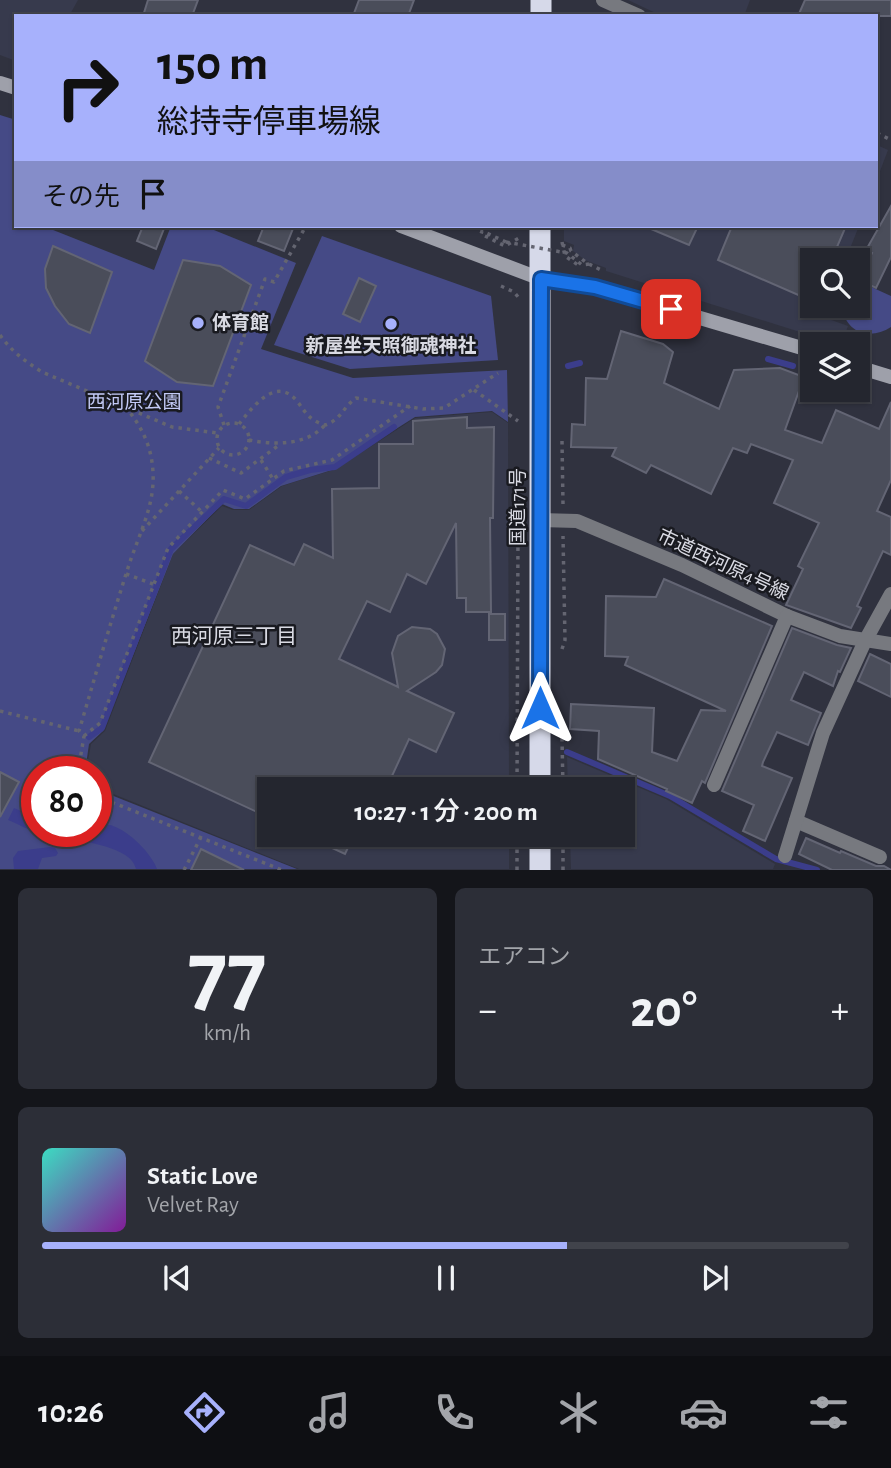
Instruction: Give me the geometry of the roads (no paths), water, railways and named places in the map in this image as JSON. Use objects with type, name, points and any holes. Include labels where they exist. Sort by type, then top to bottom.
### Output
[{"type":"highway","name":"国道171号","points":[[540,228],[540,777]]},
{"type":"highway","points":[[540,847],[540,870]]},
{"type":"main road","points":[[406,228],[541,279],[595,287],[800,347]]},
{"type":"main road","points":[[870,371],[891,377]]},
{"type":"street","points":[[603,0],[634,14]]},
{"type":"street","name":"市道西河原4号線","points":[[540,520],[577,521],[682,565],[787,616],[840,636],[891,644]]},
{"type":"street","points":[[785,856],[823,733],[865,641],[891,594]]},
{"type":"street","points":[[714,785],[787,616]]},
{"type":"street","points":[[796,821],[880,857]]},
{"type":"waterway","points":[[768,359],[793,366]]},
{"type":"waterway","points":[[568,366],[580,363]]},
{"type":"waterway","points":[[89,737],[102,728],[171,549],[224,499],[246,506],[286,477],[335,467],[394,427]]},
{"type":"waterway","points":[[567,752],[670,796],[776,859],[817,870]]},
{"type":"place","name":"体育館","points":[[198,323]]},
{"type":"place","name":"新屋坐天照御魂神社","points":[[391,324]]},
{"type":"district","name":"西河原三丁目","points":[[234,636]]},
{"type":"park label","name":"西河原公園","points":[[134,402]]}]
